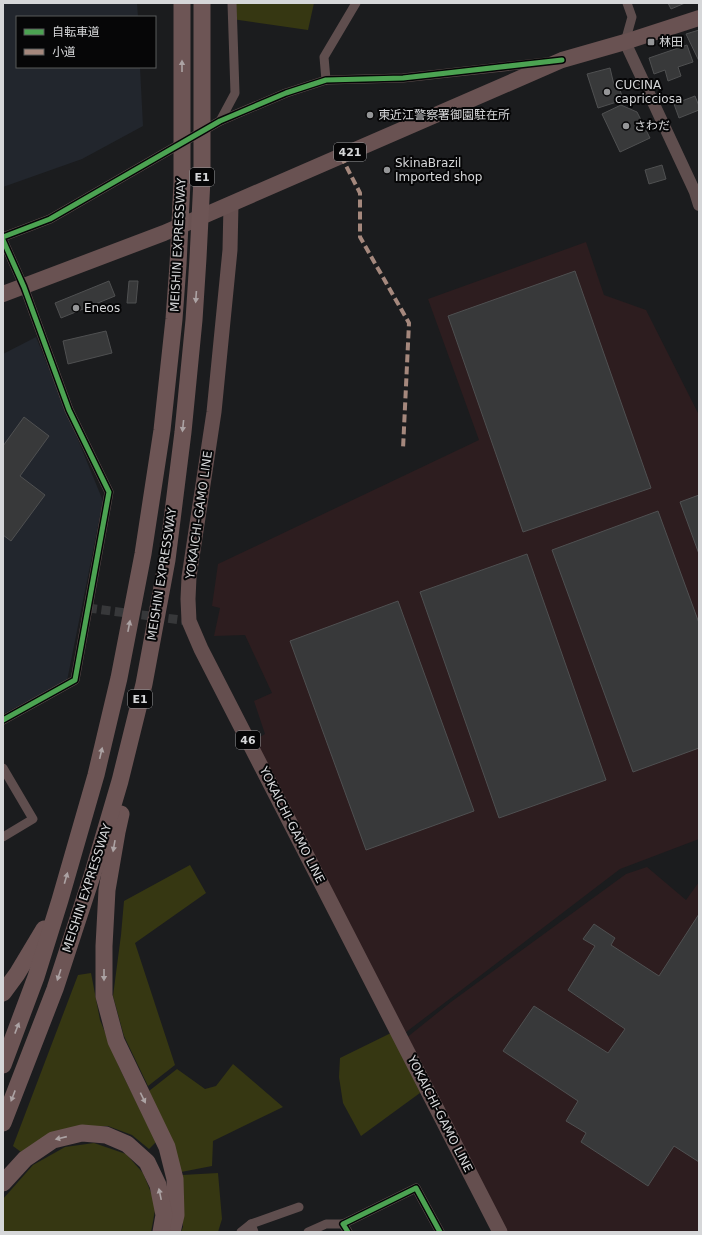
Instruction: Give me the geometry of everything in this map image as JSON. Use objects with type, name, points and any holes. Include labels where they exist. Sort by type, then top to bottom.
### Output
[{"type":"highway","name":"MEISHIN EXPRESSWAY","points":[[3,1065],[36,977],[96,775],[118,678],[143,554],[162,430],[174,319],[178,265],[182,182],[182,3]]},
{"type":"highway","name":"MEISHIN EXPRESSWAY","points":[[3,1123],[55,989],[92,876],[118,788],[144,684],[167,560],[183,432],[194,320],[198,258],[202,179],[202,3]]},
{"type":"highway","name":"421","points":[[3,294],[164,233],[562,60],[625,42],[699,18]]},
{"type":"highway","points":[[167,560],[150,685],[117,832],[107,890],[104,946],[104,996],[116,1041],[167,1147],[175,1179],[176,1215],[172,1232]]},
{"type":"highway","points":[[3,992],[17,974],[60,900]]},
{"type":"highway","points":[[3,1184],[25,1159],[53,1140],[82,1133],[106,1135],[127,1144],[147,1162],[158,1185],[164,1216],[161,1232]]},
{"type":"main road","name":"YOKAICHI-GAMO LINE","points":[[231,204],[230,250],[214,412],[189,577],[189,621],[201,649],[500,1232]]},
{"type":"street","points":[[220,121],[235,93],[232,3]]},
{"type":"street","points":[[326,80],[324,57],[356,3]]},
{"type":"street","points":[[627,3],[632,16],[625,42],[695,192],[699,205]]},
{"type":"street","points":[[3,720],[75,680],[109,492],[69,410],[24,287],[3,239],[50,219],[220,121],[286,93],[326,80],[403,78],[562,60]]},
{"type":"street","points":[[3,768],[33,819],[3,837]]},
{"type":"street","points":[[308,1232],[326,1224],[346,1228],[416,1188],[440,1232]]},
{"type":"street","points":[[241,1232],[299,1207]]},
{"type":"shaded area","points":[[3,3],[137,3],[138,16],[16,16],[16,68],[140,68],[143,126],[82,159],[3,187]]},
{"type":"shaded area","points":[[232,3],[314,3],[308,30],[232,19]]},
{"type":"shaded area","points":[[586,242],[604,295],[646,310],[699,415],[699,839],[620,869],[401,1036],[248,744],[265,734],[254,701],[272,693],[245,635],[214,636],[220,608],[212,606],[218,564],[479,440],[428,299]]},
{"type":"shaded area","points":[[36,337],[103,501],[67,681],[3,714],[3,354]]},
{"type":"shaded area","points":[[190,865],[206,893],[135,943],[175,1065],[148,1086],[124,1036],[113,996],[124,901]]},
{"type":"shaded area","points":[[647,867],[686,900],[699,882],[699,1232],[505,1232],[405,1039],[451,1002],[626,874]]},
{"type":"shaded area","points":[[91,973],[100,1020],[119,1067],[156,1142],[149,1149],[132,1135],[108,1126],[81,1126],[21,1152],[13,1146],[78,975]]},
{"type":"shaded area","points":[[393,1032],[424,1090],[361,1136],[343,1103],[339,1077],[340,1058]]},
{"type":"shaded area","points":[[233,1064],[283,1107],[213,1141],[212,1166],[181,1172],[149,1091],[177,1069],[205,1089],[216,1086]]},
{"type":"shaded area","points":[[94,1143],[126,1154],[143,1173],[156,1205],[151,1232],[3,1232],[3,1199],[33,1165],[65,1147]]},
{"type":"shaded area","points":[[218,1173],[222,1219],[218,1232],[181,1232],[183,1227],[182,1175]]},
{"type":"building","points":[[668,3],[685,3],[671,9]]},
{"type":"building","points":[[699,30],[699,61],[686,34]]},
{"type":"building","points":[[687,45],[693,62],[678,67],[681,76],[668,81],[665,70],[654,74],[649,58]]},
{"type":"building","name":"CUCINA capricciosa","points":[[610,68],[614,85],[618,83],[623,100],[598,108],[587,74]]},
{"type":"building","points":[[695,96],[699,110],[679,118],[674,104]]},
{"type":"building","name":"さわだ","points":[[621,105],[637,112],[650,138],[620,152],[602,114]]},
{"type":"building","points":[[662,165],[666,179],[649,184],[645,170]]},
{"type":"building","points":[[575,271],[651,488],[523,532],[448,316]]},
{"type":"building","points":[[109,281],[115,296],[61,318],[55,303]]},
{"type":"building","points":[[129,281],[138,281],[136,303],[127,303]]},
{"type":"building","points":[[106,331],[112,353],[68,364],[63,341]]},
{"type":"building","points":[[24,417],[49,436],[20,476],[45,495],[11,541],[3,535],[3,446]]},
{"type":"building","points":[[699,495],[699,554],[680,502]]},
{"type":"building","points":[[658,511],[699,623],[699,748],[633,772],[552,550]]},
{"type":"building","points":[[527,554],[606,780],[499,818],[420,592]]},
{"type":"building","points":[[398,601],[474,811],[366,850],[290,641]]},
{"type":"building","points":[[699,914],[699,1162],[674,1146],[648,1186],[581,1142],[586,1133],[566,1121],[578,1101],[503,1051],[534,1006],[608,1053],[625,1029],[568,990],[595,946],[583,939],[594,924],[615,938],[611,945],[659,976]]},
{"type":"tunnel","points":[[88,608],[189,621]]},
{"type":"marked path","points":[[341,156],[360,193],[360,237],[409,323],[403,449]]},
{"type":"cycle path","points":[[3,237],[50,219],[220,121],[286,93],[326,80],[403,78],[562,60]]},
{"type":"cycle path","points":[[3,240],[24,287],[69,410],[109,492],[75,680],[3,720]]},
{"type":"cycle path","points":[[348,1232],[343,1224],[416,1188],[440,1232]]},
{"type":"place","name":"林田","points":[[651,42]]},
{"type":"place","name":"CUCINA capricciosa","points":[[607,92]]},
{"type":"place","name":"東近江警察署御園駐在所","points":[[370,115]]},
{"type":"place","name":"さわだ","points":[[626,126]]},
{"type":"place","name":"SkinaBrazil Imported shop","points":[[387,170]]},
{"type":"place","name":"Eneos","points":[[76,308]]}]
